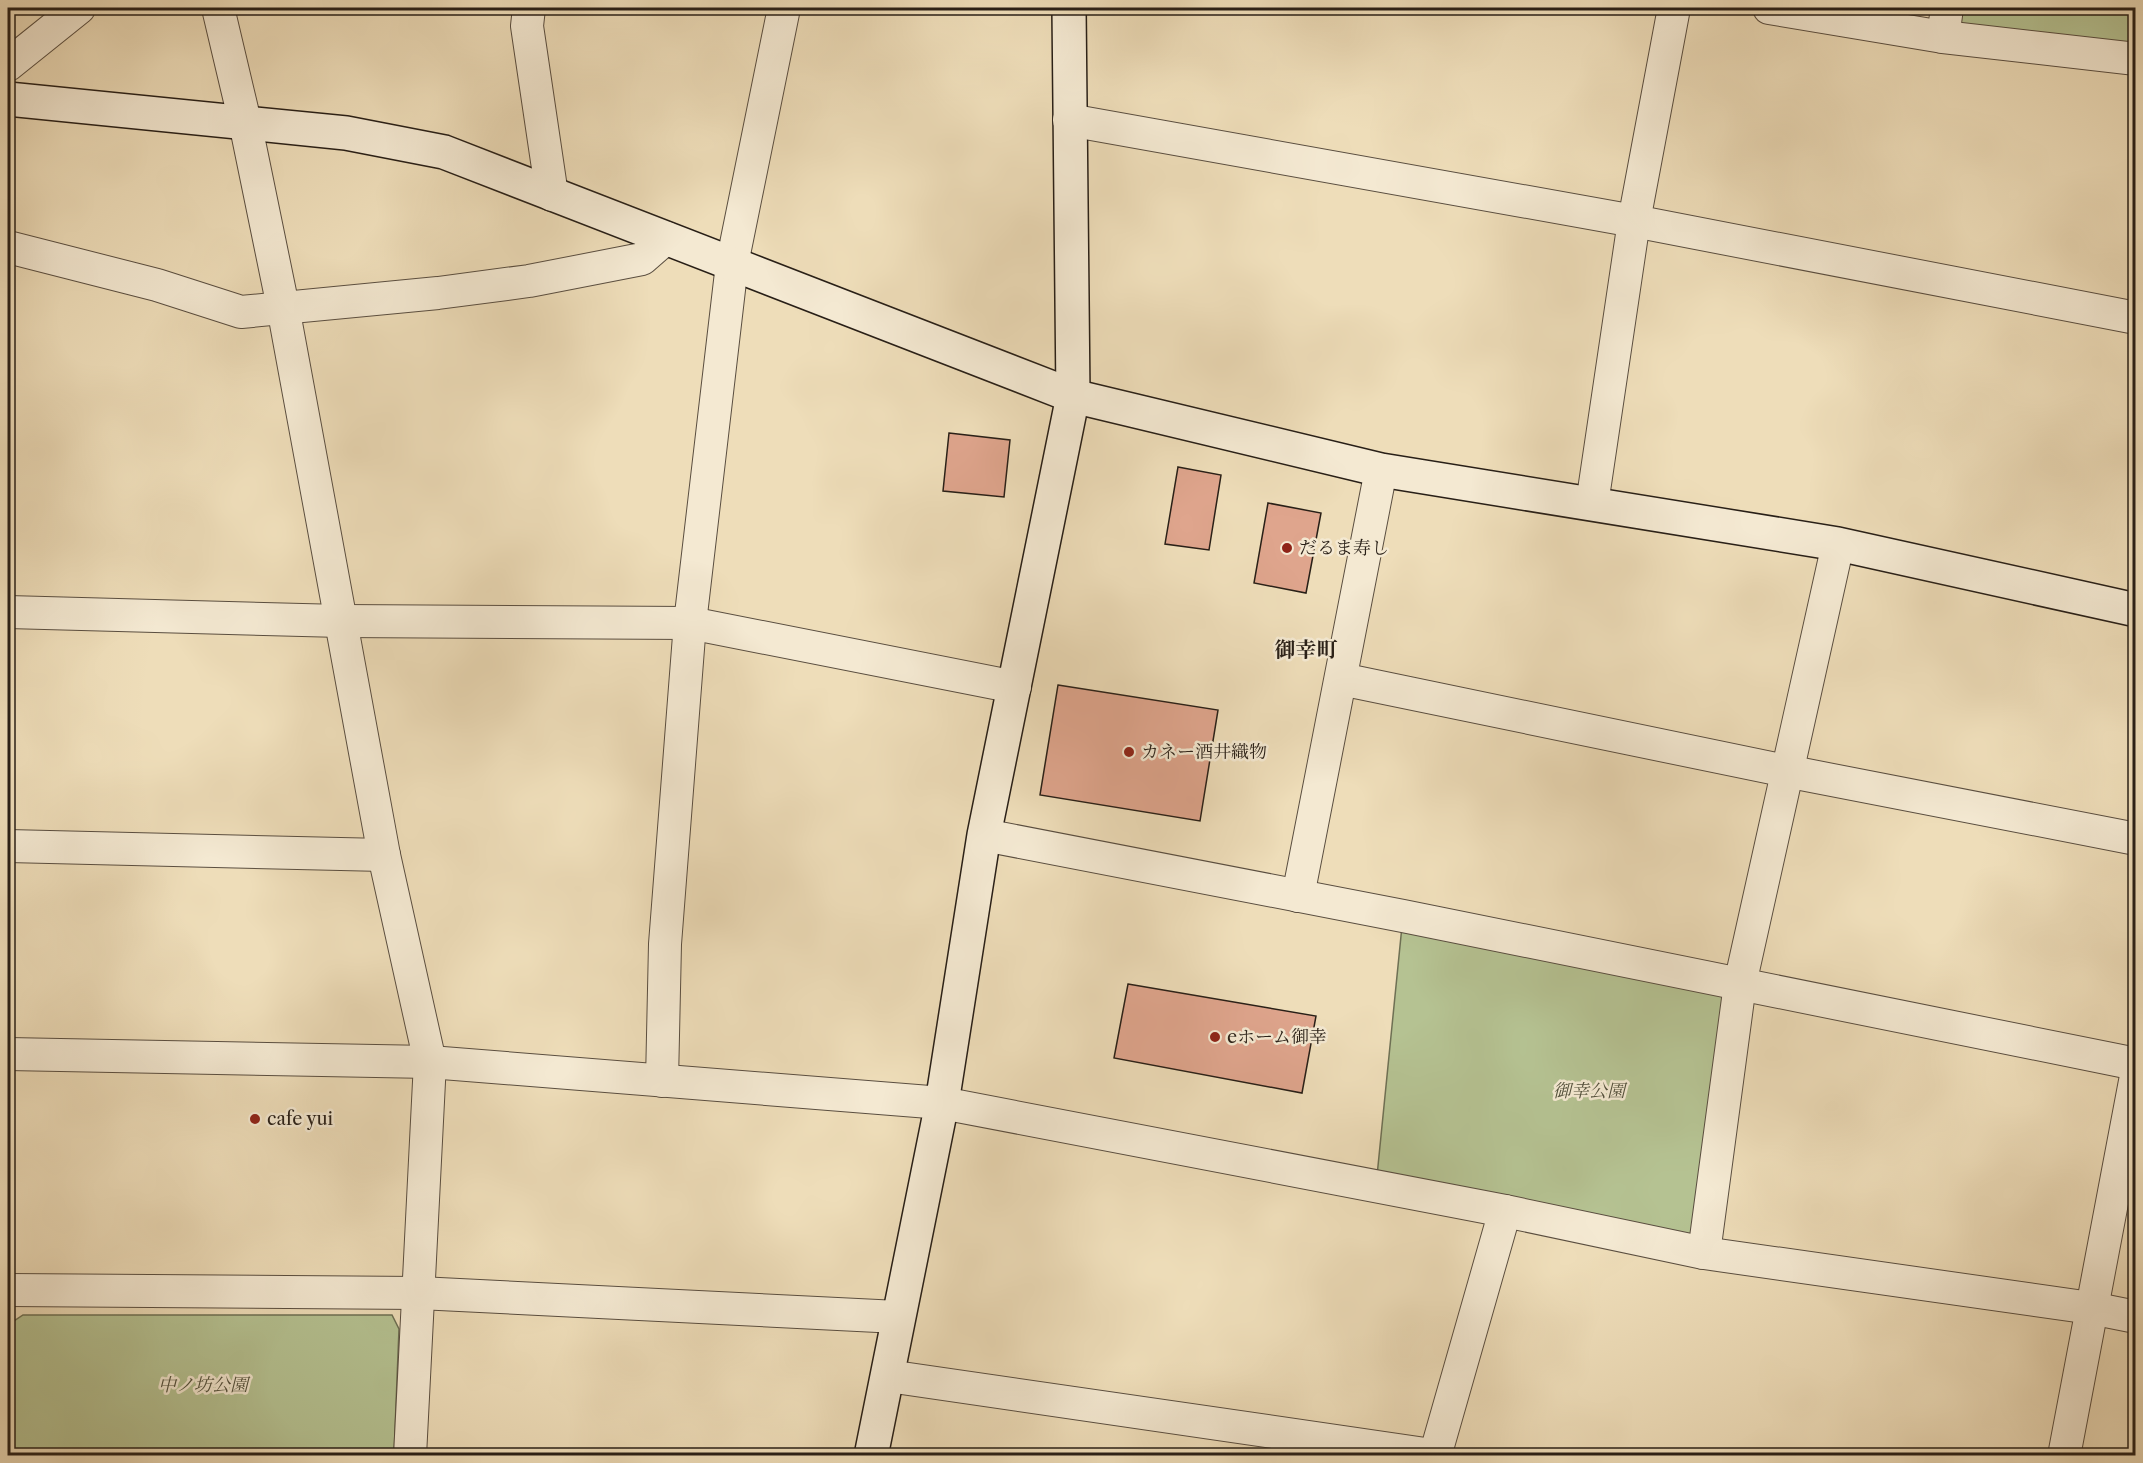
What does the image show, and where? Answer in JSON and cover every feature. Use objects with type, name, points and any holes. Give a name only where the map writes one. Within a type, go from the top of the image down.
[{"type":"street","points":[[8,65],[79,8]]},
{"type":"street","points":[[218,8],[245,122],[283,307],[384,855],[430,1062],[410,1455]]},
{"type":"street","points":[[529,8],[527,26],[552,195]]},
{"type":"street","points":[[662,1081],[665,944],[690,623],[732,264],[784,8]]},
{"type":"street","points":[[870,1455],[888,1376],[942,1103],[984,835],[1016,687],[1073,396],[1069,8]]},
{"type":"street","points":[[1592,504],[1634,221],[1674,8]]},
{"type":"street","points":[[1769,8],[1945,22],[2136,58]]},
{"type":"street","points":[[8,99],[346,133],[444,152],[1073,396],[1381,470],[1838,544],[2136,610]]},
{"type":"street","points":[[1069,120],[1634,221],[2136,318]]},
{"type":"street","points":[[8,247],[157,285],[241,312],[438,293],[529,281],[642,259],[666,238]]},
{"type":"street","points":[[1298,896],[1381,470]]},
{"type":"street","points":[[1704,1253],[1740,984],[1838,544]]},
{"type":"street","points":[[8,612],[341,621],[690,623],[1016,687]]},
{"type":"street","points":[[1341,679],[1786,771],[2136,839]]},
{"type":"street","points":[[984,835],[2136,1064]]},
{"type":"street","points":[[8,846],[384,855]]},
{"type":"street","points":[[8,1061],[430,1062],[942,1103],[1505,1211],[1704,1253],[2091,1308],[2136,1317]]},
{"type":"street","points":[[2064,1455],[2136,1076]]},
{"type":"street","points":[[888,1376],[1437,1455],[1505,1211]]},
{"type":"street","points":[[8,1290],[419,1293],[898,1317]]},
{"type":"green space","points":[[1947,8],[2135,8],[2135,59],[1943,37]]},
{"type":"green space","name":"御幸公園","points":[[1403,916],[1740,984],[1704,1253],[1376,1186]]},
{"type":"green space","name":"中ノ坊公園","points":[[23,1315],[392,1315],[399,1329],[394,1455],[8,1455],[11,1323]]},
{"type":"building","points":[[949,433],[1010,440],[1004,497],[943,491]]},
{"type":"building","points":[[1178,467],[1221,475],[1209,550],[1165,544]]},
{"type":"building","name":"だるま寿し","points":[[1268,503],[1321,513],[1306,593],[1254,583]]},
{"type":"building","name":"カネー酒井織物","points":[[1058,685],[1218,710],[1200,821],[1040,795]]},
{"type":"building","name":"eホーム御幸","points":[[1128,984],[1316,1016],[1302,1093],[1114,1058]]},
{"type":"place","name":"だるま寿し","points":[[1287,548]]},
{"type":"place","name":"カネー酒井織物","points":[[1129,752]]},
{"type":"place","name":"eホーム御幸","points":[[1215,1037]]},
{"type":"place","name":"cafe yui","points":[[255,1119]]},
{"type":"district","name":"御幸町","points":[[1306,650]]}]
